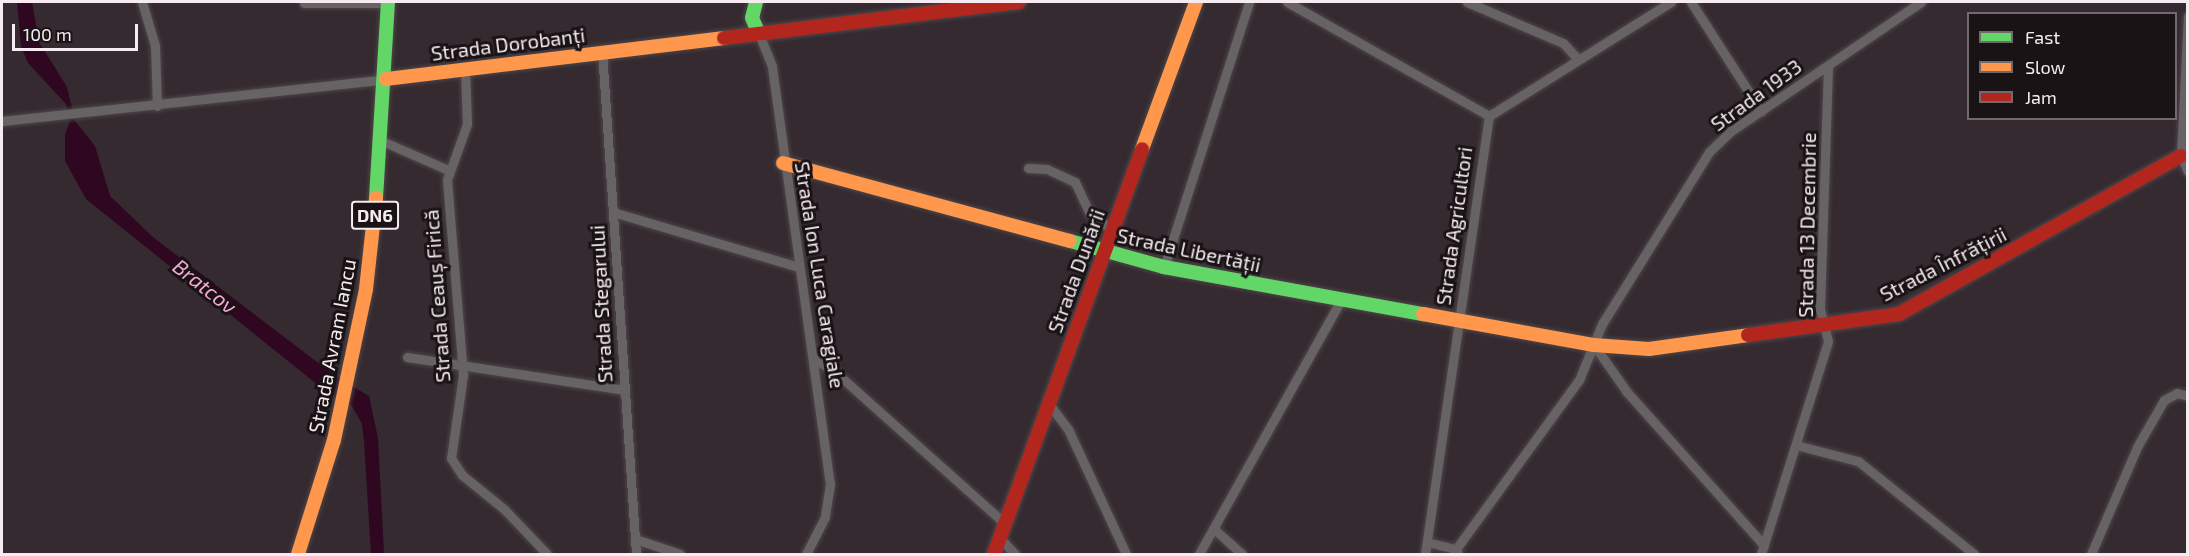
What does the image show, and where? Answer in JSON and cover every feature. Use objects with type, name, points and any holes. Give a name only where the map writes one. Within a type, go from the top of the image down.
[{"type":"main road","name":"DN6","points":[[386,79],[388,2]]},
{"type":"main road","name":"Strada Ion Luca Caragiale","points":[[756,2],[752,18],[759,34]]},
{"type":"main road","name":"Strada Dorobanți","points":[[386,79],[1019,2]]},
{"type":"main road","name":"Strada Dunării","points":[[994,555],[1196,2]]},
{"type":"main road","name":"Strada Avram Iancu","points":[[298,555],[350,375],[372,241],[386,79]]},
{"type":"main road","name":"Strada Înfrățirii","points":[[1594,345],[1649,349],[1899,314],[2181,156]]},
{"type":"main road","name":"Strada Libertății","points":[[783,163],[1164,267],[1594,345]]},
{"type":"street","points":[[142,2],[155,46],[157,106]]},
{"type":"street","points":[[304,3],[388,2]]},
{"type":"street","points":[[1164,267],[1249,2]]},
{"type":"street","points":[[1287,2],[1489,116],[1671,2]]},
{"type":"street","points":[[1467,2],[1563,43],[1578,59]]},
{"type":"street","points":[[1691,2],[1761,111]]},
{"type":"street","name":"Strada 1933","points":[[1457,552],[1579,380],[1602,324],[1709,152],[1761,111],[1921,2]]},
{"type":"street","points":[[2187,16],[2181,156],[2187,172]]},
{"type":"street","name":"Strada Ion Luca Caragiale","points":[[759,34],[772,67],[783,163],[814,359],[830,484],[825,518],[806,555]]},
{"type":"street","name":"Strada Stegarului","points":[[602,51],[636,555]]},
{"type":"street","name":"Strada 13 Decembrie","points":[[1762,550],[1828,341],[1822,325],[1828,66]]},
{"type":"street","name":"Strada Ceauș Firică","points":[[465,69],[467,124],[448,170],[463,366],[450,450],[455,467],[504,509],[548,555]]},
{"type":"street","name":"Strada Dorobanți","points":[[2,121],[157,106],[386,79]]},
{"type":"street","name":"Strada Agricultori","points":[[1425,555],[1489,116]]},
{"type":"street","points":[[382,141],[448,170]]},
{"type":"street","points":[[1028,168],[1047,169],[1075,182],[1089,212],[1112,230]]},
{"type":"street","points":[[614,212],[799,267]]},
{"type":"street","points":[[1199,555],[1341,300]]},
{"type":"street","points":[[1594,345],[1611,372],[1762,550]]},
{"type":"street","points":[[407,357],[624,390]]},
{"type":"street","points":[[814,359],[833,370],[1005,524]]},
{"type":"street","points":[[2091,555],[2137,447],[2164,400],[2176,393],[2187,396]]},
{"type":"street","points":[[1049,404],[1068,429],[1126,555]]},
{"type":"street","points":[[1796,445],[1858,461],[1970,553]]},
{"type":"street","points":[[1214,529],[1242,555]]},
{"type":"street","points":[[1000,538],[1015,555]]},
{"type":"street","points":[[635,539],[680,555]]},
{"type":"street","points":[[1427,542],[1457,552]]},
{"type":"water","name":"Bratcov","points":[[17,2],[32,2],[39,42],[67,87],[75,121],[95,146],[110,196],[154,238],[338,378],[369,396],[378,438],[384,554],[371,554],[362,424],[352,406],[323,389],[86,199],[65,161],[65,135],[70,121],[66,104],[28,63],[21,46]]},
{"type":"traffic: fast","points":[[376,198],[388,2]]},
{"type":"traffic: fast","points":[[756,2],[752,18],[759,34]]},
{"type":"traffic: fast","points":[[1070,241],[1164,267],[1423,314]]},
{"type":"traffic: slow","points":[[1142,149],[1196,2]]},
{"type":"traffic: slow","points":[[386,79],[724,38]]},
{"type":"traffic: slow","points":[[783,163],[1070,241]]},
{"type":"traffic: slow","points":[[298,554],[334,440],[366,289],[376,198]]},
{"type":"traffic: slow","points":[[1423,314],[1594,345],[1649,349],[1748,335]]},
{"type":"traffic: jam","points":[[724,38],[1019,2]]},
{"type":"traffic: jam","points":[[994,554],[1142,149]]},
{"type":"traffic: jam","points":[[1748,335],[1899,314],[2181,156]]}]
